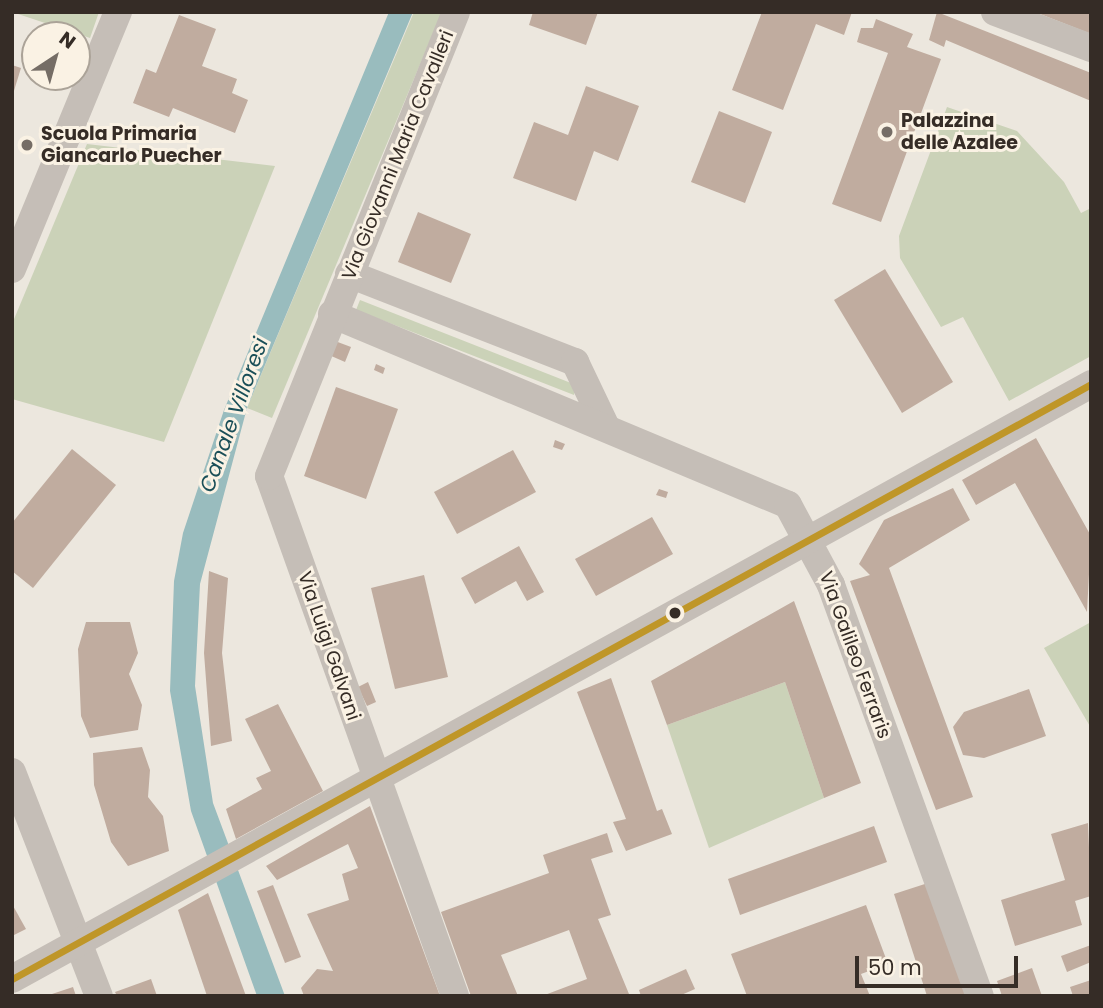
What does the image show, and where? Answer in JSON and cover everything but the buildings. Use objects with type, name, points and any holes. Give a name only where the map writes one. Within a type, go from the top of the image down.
[{"type":"street","points":[[12,269],[118,12]]},
{"type":"street","name":"Via Giovanni Maria Cavalleri","points":[[340,295],[456,12]]},
{"type":"street","points":[[995,12],[1091,48]]},
{"type":"street","points":[[340,295],[575,362],[606,426]]},
{"type":"street","name":"Via Galileo Ferraris","points":[[340,295],[606,426],[788,505],[810,541],[980,996]]},
{"type":"street","name":"Via Luigi Galvani","points":[[340,295],[269,476],[455,996]]},
{"type":"street","points":[[12,979],[1091,384]]},
{"type":"street","points":[[12,772],[99,996]]},
{"type":"green space","points":[[12,12],[99,12],[91,35],[91,21],[39,21]]},
{"type":"green space","points":[[414,12],[442,12],[272,418],[247,408]]},
{"type":"green space","points":[[947,107],[1017,131],[1064,182],[1081,213],[1091,208],[1091,356],[1009,401],[963,317],[941,327],[900,258],[899,236]]},
{"type":"green space","points":[[87,144],[275,166],[164,442],[12,399],[12,324]]},
{"type":"green space","points":[[360,300],[576,385],[574,395],[356,310]]},
{"type":"green space","points":[[1091,622],[1091,728],[1044,648]]},
{"type":"green space","points":[[785,682],[824,798],[709,848],[667,725]]},
{"type":"water","name":"Canale Villoresi","points":[[389,12],[413,12],[247,408],[200,584],[195,686],[213,803],[285,996],[257,996],[191,811],[170,691],[174,581],[183,533],[224,410]]},
{"type":"transit line","points":[[12,979],[1091,384]]},
{"type":"place","name":"Palazzina delle Azalee","points":[[887,132]]},
{"type":"place","name":"Scuola Primaria Giancarlo Puecher","points":[[27,145]]}]
